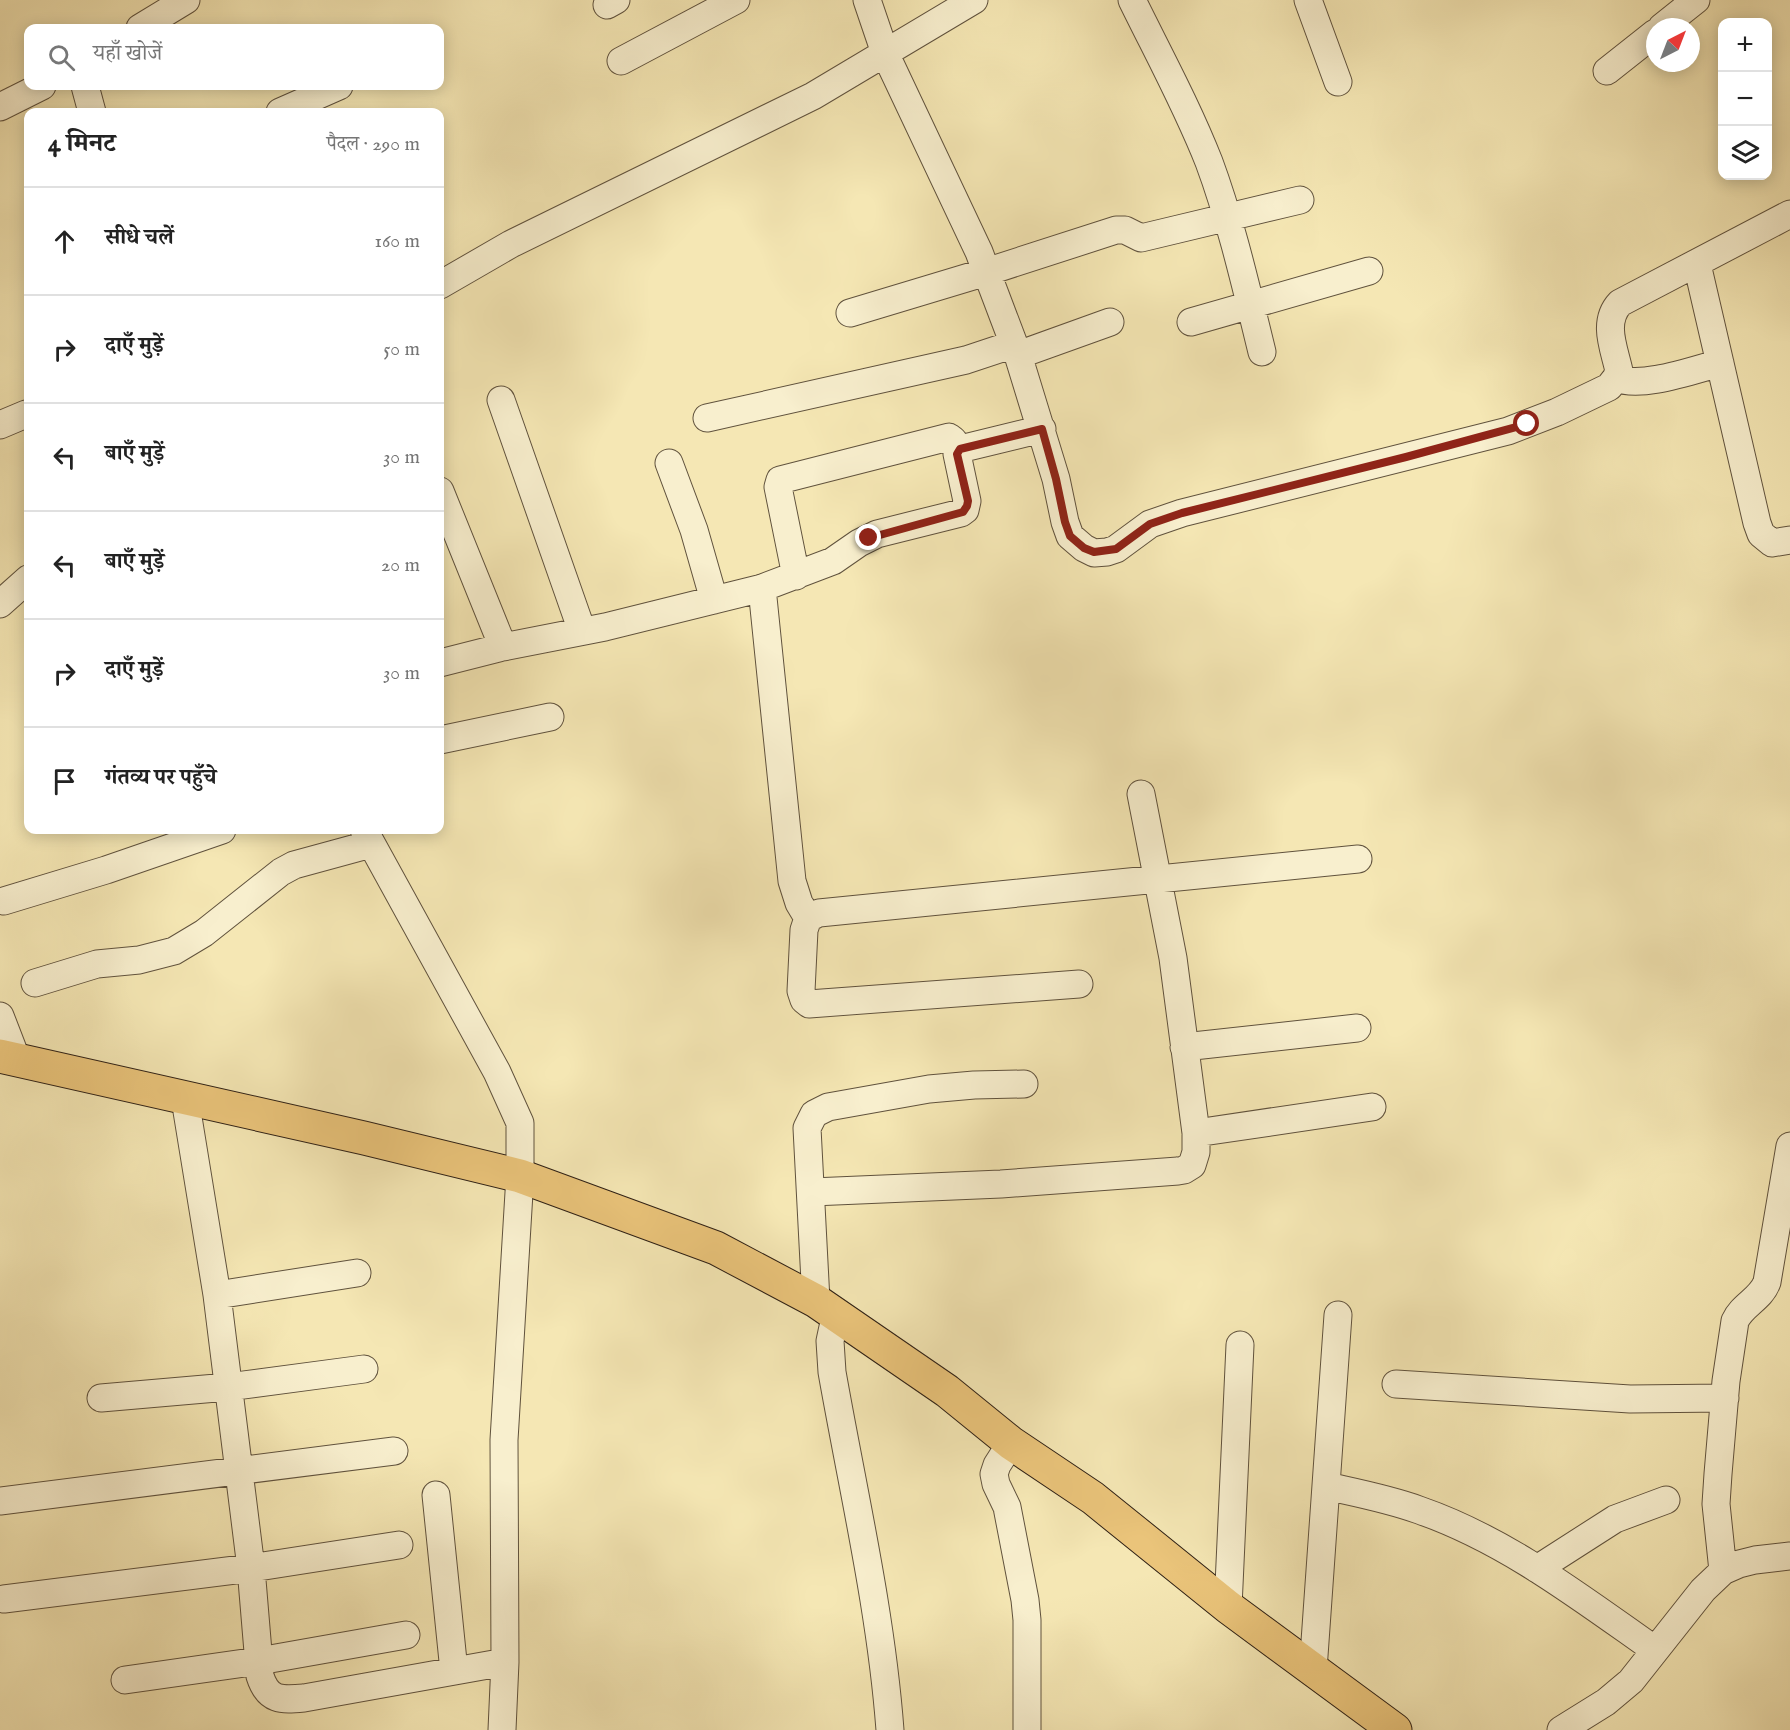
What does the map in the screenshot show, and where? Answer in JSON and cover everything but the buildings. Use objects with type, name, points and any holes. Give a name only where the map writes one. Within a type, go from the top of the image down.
[{"type":"main road","points":[[8,1058],[364,1138],[520,1176],[716,1248],[826,1307],[947,1391],[1011,1443],[1093,1498],[1228,1607],[1395,1730]]},
{"type":"street","points":[[147,24],[186,0]]},
{"type":"street","points":[[621,61],[736,0]]},
{"type":"street","points":[[867,0],[885,53],[979,252],[1016,349],[1042,429],[1070,536],[1084,548],[1094,552],[1116,549],[1150,524],[1182,513],[1527,424],[1609,387],[1619,371],[1609,325],[1614,309],[1629,297],[1697,264],[1790,214]]},
{"type":"street","points":[[444,283],[511,244],[813,96],[974,0]]},
{"type":"street","points":[[1132,0],[1196,132],[1209,164],[1226,217],[1262,352]]},
{"type":"street","points":[[1308,0],[1338,82]]},
{"type":"street","points":[[1673,18],[1696,0]]},
{"type":"street","points":[[1607,71],[1646,40]]},
{"type":"street","points":[[0,107],[34,90]]},
{"type":"street","points":[[86,90],[91,108]]},
{"type":"street","points":[[289,108],[330,90]]},
{"type":"street","points":[[850,313],[1116,230],[1125,230],[1141,238],[1300,200]]},
{"type":"street","points":[[1697,264],[1761,534],[1772,543],[1790,540]]},
{"type":"street","points":[[1191,322],[1369,271]]},
{"type":"street","points":[[707,418],[1016,349],[1110,322]]},
{"type":"street","points":[[1616,378],[1624,382],[1647,381],[1720,363]]},
{"type":"street","points":[[501,400],[582,631]]},
{"type":"street","points":[[0,424],[24,415]]},
{"type":"street","points":[[959,450],[1042,429]]},
{"type":"street","points":[[444,662],[762,588],[796,576],[833,561],[877,534],[963,512],[968,501],[957,454],[959,450],[953,440],[949,437],[780,480],[778,487],[796,576]]},
{"type":"street","points":[[669,464],[694,530],[714,600]]},
{"type":"street","points":[[444,501],[503,647]]},
{"type":"street","points":[[0,604],[24,583]]},
{"type":"street","points":[[762,588],[792,881],[799,903],[808,918]]},
{"type":"street","points":[[444,739],[550,717]]},
{"type":"street","points":[[812,1192],[1001,1184],[1184,1170],[1195,1161],[1196,1133],[1173,958],[1141,794]]},
{"type":"street","points":[[4,901],[106,870],[210,834]]},
{"type":"street","points":[[35,983],[90,966],[140,960],[174,951],[204,933],[287,868],[368,837],[497,1072],[516,1110],[521,1135],[504,1440],[505,1662],[502,1730]]},
{"type":"street","points":[[1079,984],[809,1004],[804,1000],[801,991],[804,930],[808,918],[819,913],[1358,860]]},
{"type":"street","points":[[0,1016],[8,1058]]},
{"type":"street","points":[[1184,1047],[1357,1028]]},
{"type":"street","points":[[890,1730],[887,1690],[871,1584],[832,1372],[807,1128],[810,1119],[820,1110],[929,1089],[1024,1084]]},
{"type":"street","points":[[185,1099],[217,1295],[251,1568],[260,1676],[265,1689],[275,1698],[284,1699],[331,1694],[505,1662]]},
{"type":"street","points":[[1196,1133],[1372,1107]]},
{"type":"street","points":[[1724,1571],[1716,1504],[1725,1398],[1735,1321],[1739,1313],[1762,1292],[1767,1282],[1790,1146]]},
{"type":"street","points":[[217,1295],[357,1273]]},
{"type":"street","points":[[1313,1670],[1338,1315]]},
{"type":"street","points":[[1228,1607],[1240,1345]]},
{"type":"street","points":[[101,1398],[228,1387],[364,1369]]},
{"type":"street","points":[[1396,1384],[1630,1400],[1725,1398]]},
{"type":"street","points":[[1011,1443],[994,1474],[1008,1511],[1027,1620],[1027,1730]]},
{"type":"street","points":[[0,1501],[394,1451]]},
{"type":"street","points":[[1326,1486],[1420,1510],[1470,1531],[1537,1569],[1655,1650]]},
{"type":"street","points":[[436,1495],[454,1671]]},
{"type":"street","points":[[1537,1569],[1616,1519],[1666,1500]]},
{"type":"street","points":[[4,1599],[251,1568],[399,1545]]},
{"type":"street","points":[[1560,1730],[1606,1702],[1625,1687],[1703,1590],[1724,1571],[1755,1560],[1790,1556]]},
{"type":"street","points":[[124,1680],[259,1661],[406,1635]]},
{"type":"route","points":[[869,538],[963,512],[968,501],[957,454],[960,449],[1042,429],[1070,536],[1084,548],[1094,552],[1107,552],[1116,549],[1150,524],[1182,513],[1508,431],[1527,424]]}]
